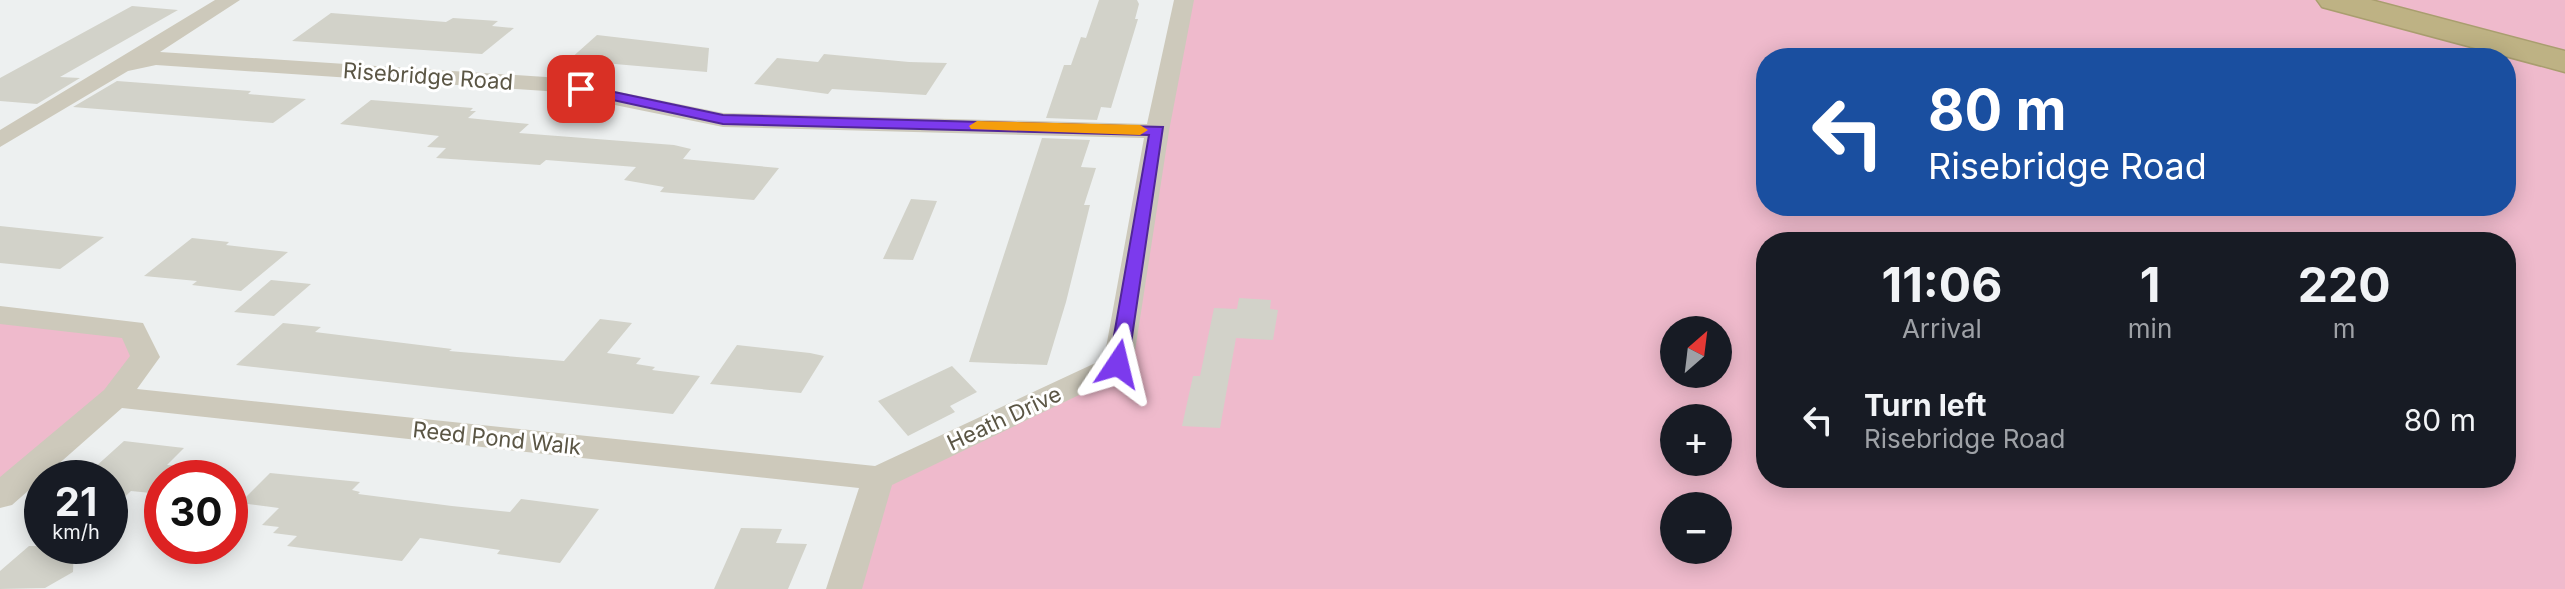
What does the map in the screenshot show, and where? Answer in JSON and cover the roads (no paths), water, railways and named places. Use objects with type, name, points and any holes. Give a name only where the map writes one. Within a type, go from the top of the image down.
[{"type":"highway","points":[[2333,0],[2513,48]]},
{"type":"highway","points":[[2424,0],[2565,38]]},
{"type":"highway","points":[[2516,49],[2565,62]]},
{"type":"street","points":[[0,140],[129,65],[230,0]]},
{"type":"street","name":"Heath Drive","points":[[878,478],[1118,364],[1157,131],[1184,0]]},
{"type":"street","name":"Risebridge Road","points":[[129,65],[156,58],[546,84],[723,120],[1157,131]]},
{"type":"street","points":[[0,315],[133,330],[145,357],[115,397],[0,496]]},
{"type":"street","name":"Reed Pond Walk","points":[[115,397],[878,478]]},
{"type":"street","points":[[844,589],[878,478]]}]
